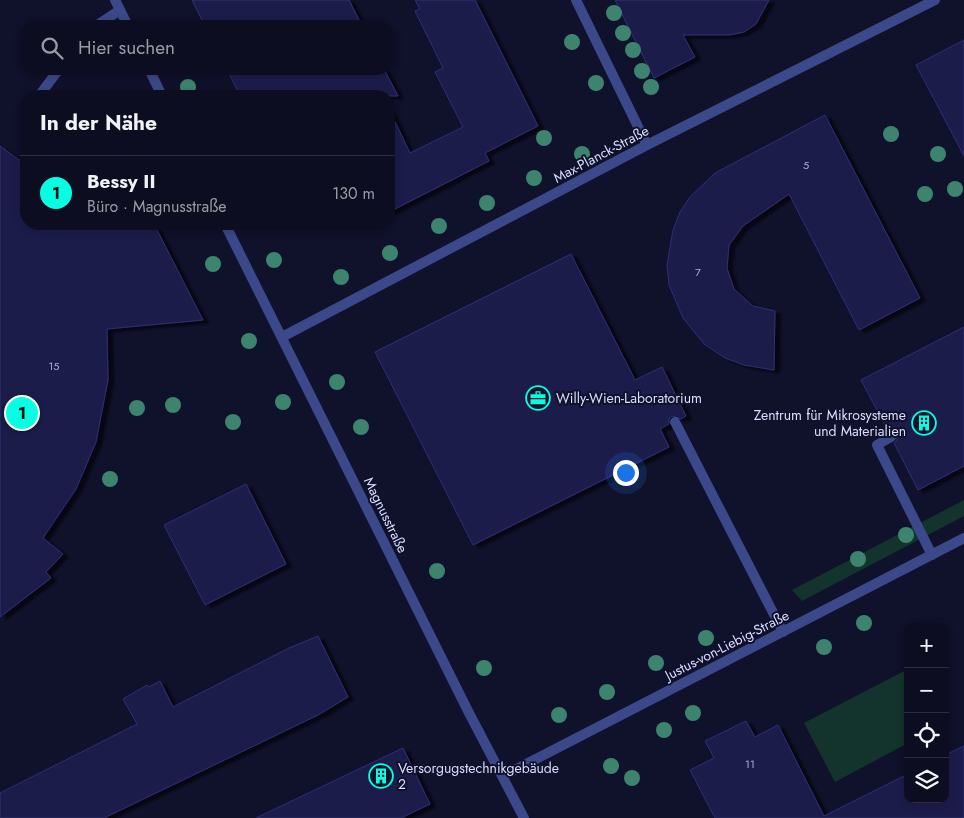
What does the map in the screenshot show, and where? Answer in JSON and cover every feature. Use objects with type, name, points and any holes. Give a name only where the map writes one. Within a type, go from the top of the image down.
[{"type":"street","points":[[115,0],[125,20]]},
{"type":"street","points":[[576,0],[647,146]]},
{"type":"street","name":"Max-Planck-Straße","points":[[282,337],[647,146],[935,0]]},
{"type":"street","points":[[105,20],[120,10]]},
{"type":"street","points":[[43,90],[55,75]]},
{"type":"street","points":[[152,75],[159,90]]},
{"type":"street","name":"Magnusstraße","points":[[228,230],[468,711],[524,818]]},
{"type":"street","points":[[675,422],[783,632]]},
{"type":"street","points":[[891,437],[877,445],[932,555]]},
{"type":"street","name":"Justus-von-Liebig-Straße","points":[[503,776],[964,538]]},
{"type":"green space","points":[[964,500],[964,516],[802,601],[792,590]]},
{"type":"green space","points":[[904,671],[904,745],[835,782],[804,723]]},
{"type":"building","points":[[192,0],[349,0],[359,20],[202,20]]},
{"type":"building","points":[[415,0],[475,0],[538,126],[485,153],[489,161],[395,209],[395,122],[410,153],[463,127],[435,72],[443,68],[415,11],[420,9]]},
{"type":"building","points":[[615,0],[769,0],[756,24],[744,32],[730,35],[683,35],[695,57],[654,78]]},
{"type":"building","points":[[964,40],[964,156],[916,65]]},
{"type":"building","points":[[230,75],[387,75],[395,90],[237,90]]},
{"type":"building","points":[[825,115],[920,298],[859,330],[789,194],[743,226],[729,245],[727,268],[734,289],[753,306],[775,311],[774,370],[744,365],[725,358],[704,344],[683,318],[669,285],[667,265],[673,230],[680,212],[690,197],[715,173]]},
{"type":"building","points":[[0,146],[20,161],[20,230],[157,230],[203,320],[107,329],[108,380],[96,442],[76,489],[43,538],[63,554],[46,572],[51,578],[0,617]]},
{"type":"building","name":"Willy-Wien-Laboratorium","points":[[571,254],[635,380],[662,367],[686,416],[681,419],[672,416],[669,419],[669,424],[660,429],[669,447],[473,545],[375,352]]},
{"type":"building","name":"Zentrum für Mikrosysteme und Materialien","points":[[964,327],[964,466],[918,490],[894,443],[897,440],[897,434],[894,431],[888,431],[861,380]]},
{"type":"building","points":[[246,484],[286,564],[205,605],[164,525]]},
{"type":"building","points":[[318,636],[348,697],[318,715],[104,818],[0,818],[0,793],[137,724],[123,699],[147,685],[149,687],[160,681],[173,707],[289,648]]},
{"type":"building","points":[[746,721],[755,737],[778,725],[824,816],[904,776],[904,803],[949,803],[949,753],[964,746],[964,818],[715,818],[690,770],[714,758],[705,741]]},
{"type":"building","name":"Versorgugstechnikgebäude 2","points":[[403,748],[430,804],[401,818],[256,818]]},
{"type":"place","name":"Willy-Wien-Laboratorium","points":[[538,398]]},
{"type":"place","name":"Bessy II","points":[[22,413]]},
{"type":"place","name":"Zentrum für Mikrosysteme und Materialien","points":[[924,423]]},
{"type":"place","name":"Versorgugstechnikgebäude 2","points":[[381,776]]}]
